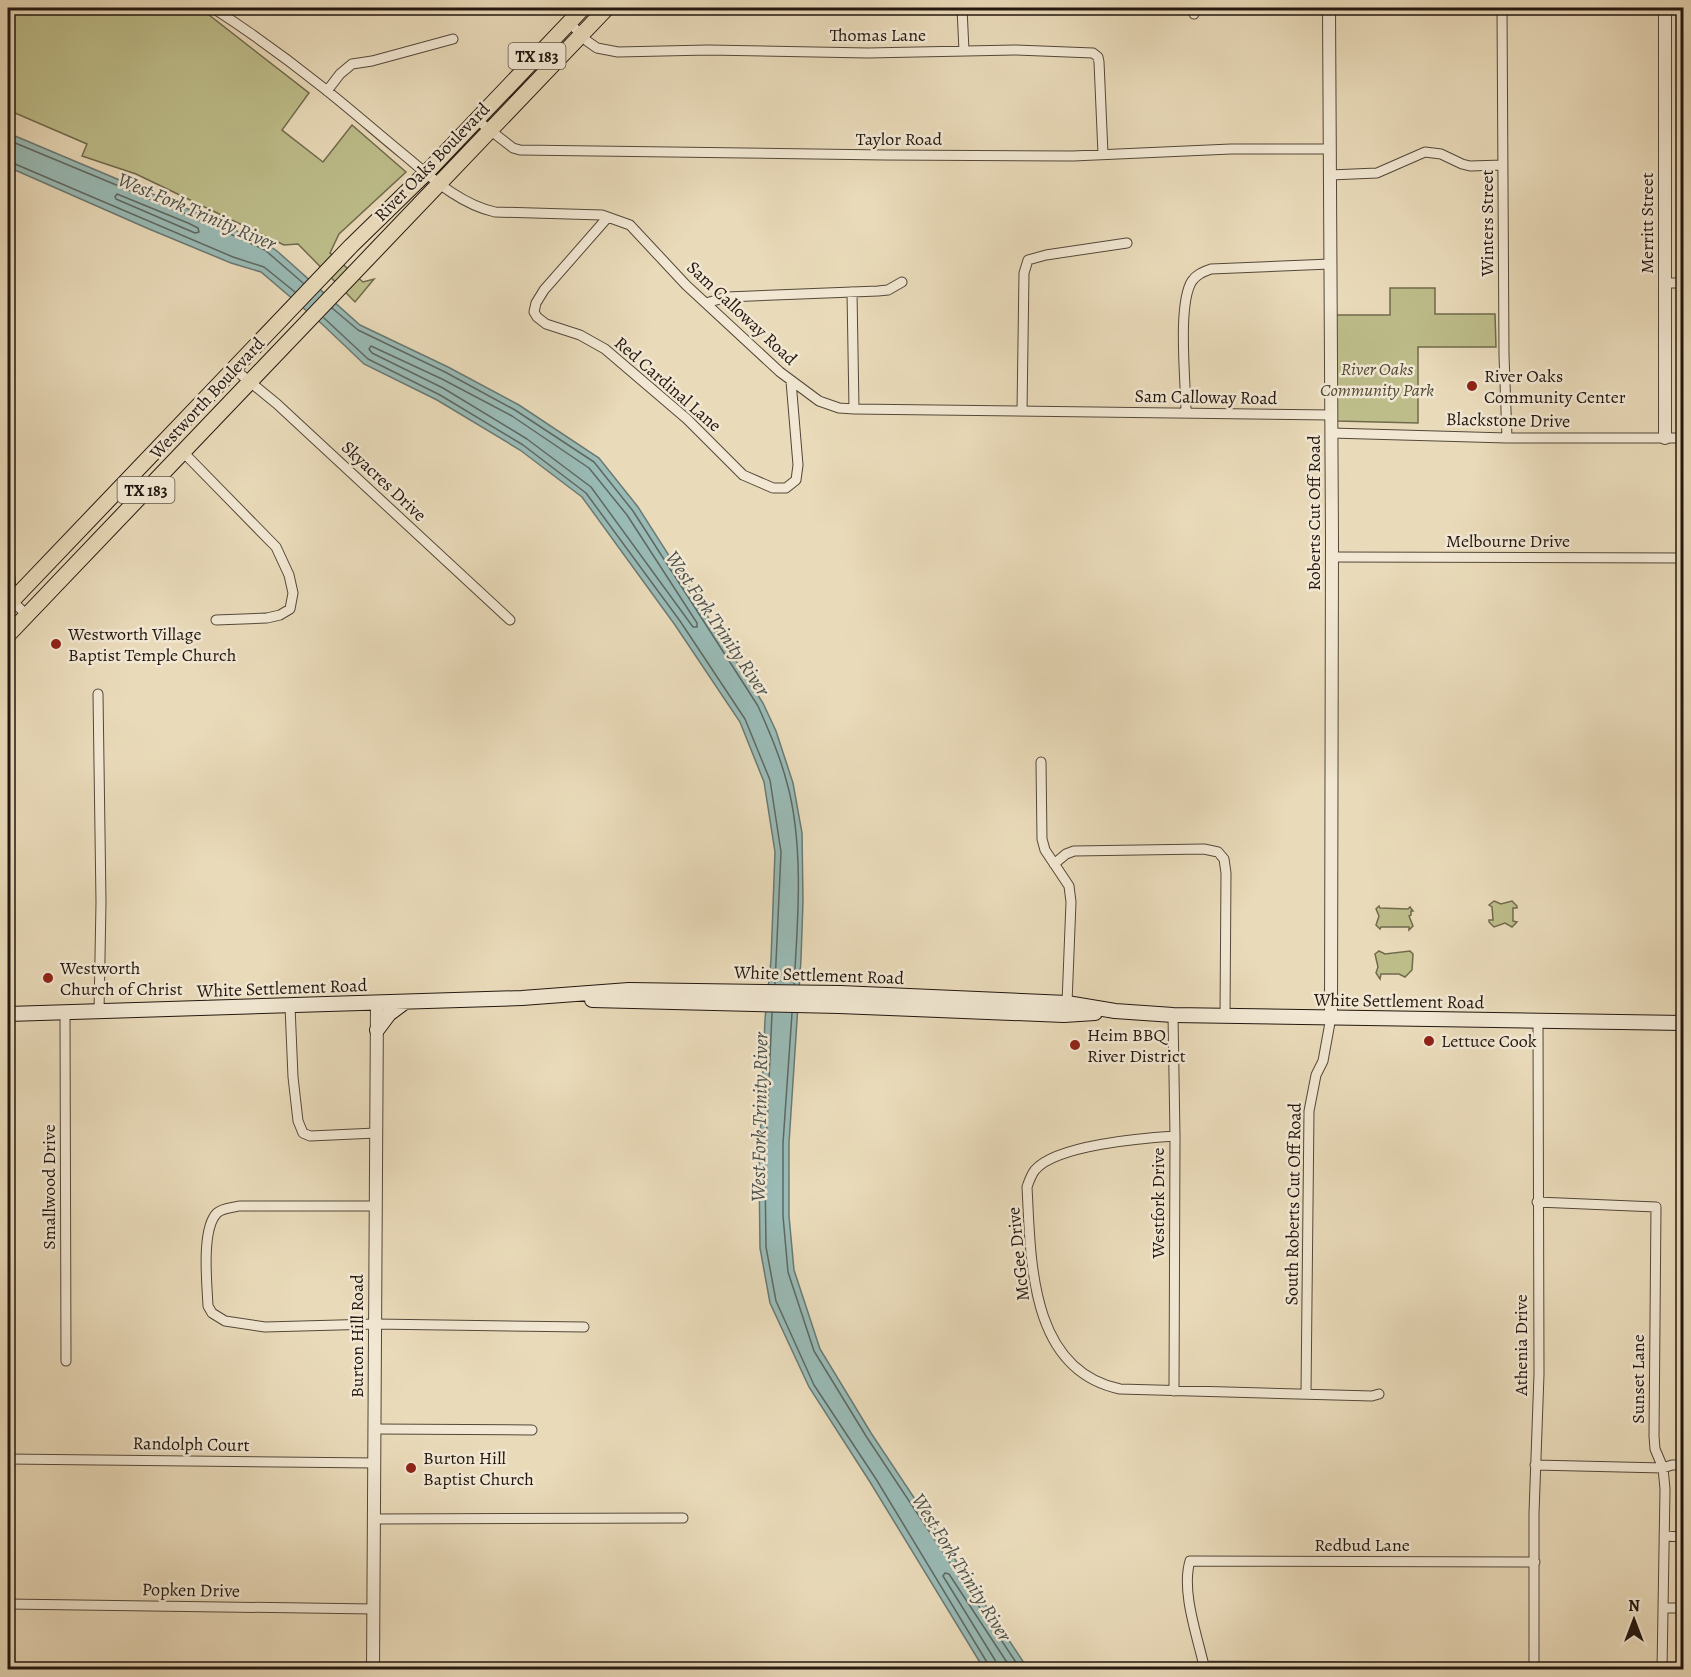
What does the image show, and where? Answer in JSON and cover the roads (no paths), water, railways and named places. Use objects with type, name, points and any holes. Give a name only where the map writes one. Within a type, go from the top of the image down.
[{"type":"main road","name":"River Oaks Boulevard","points":[[268,332],[426,173],[583,8]]},
{"type":"main road","name":"River Oaks Boulevard","points":[[285,344],[607,8]]},
{"type":"main road","name":"Westworth Boulevard","points":[[10,603],[268,332]]},
{"type":"main road","name":"Westworth Boulevard","points":[[8,635],[285,344]]},
{"type":"main road","name":"White Settlement Road","points":[[8,1014],[522,998],[733,997],[839,999],[1038,1008],[1067,1003],[1115,1011],[1173,1015],[1683,1023]]},
{"type":"main road","points":[[377,1030],[389,1014],[405,1002]]},
{"type":"main road","name":"White Settlement Road","points":[[1038,1008],[1064,1015],[1115,1011]]},
{"type":"street","name":"Sam Calloway Road","points":[[213,8],[252,34],[327,91],[439,184],[465,201],[495,212],[608,217],[630,225],[706,303],[791,381],[819,401],[839,408],[854,409],[1331,415]]},
{"type":"street","points":[[962,8],[964,51]]},
{"type":"street","name":"Roberts Cut Off Road","points":[[1329,8],[1332,557],[1331,1017]]},
{"type":"street","name":"Winters Street","points":[[1502,8],[1504,355],[1507,438]]},
{"type":"street","name":"Merritt Street","points":[[1665,8],[1665,438]]},
{"type":"street","name":"Thomas Lane","points":[[569,22],[597,48],[618,52],[708,50],[868,53],[1015,50],[1096,54],[1099,62],[1103,154]]},
{"type":"street","points":[[327,91],[340,74],[352,64],[372,61],[453,39]]},
{"type":"street","name":"Taylor Road","points":[[477,120],[513,148],[520,150],[885,155],[1103,154],[1230,149],[1330,149]]},
{"type":"street","points":[[1330,175],[1377,173],[1425,152],[1441,154],[1470,166],[1503,165]]},
{"type":"street","name":"Red Cardinal Lane","points":[[608,217],[544,290],[536,303],[534,312],[537,317],[546,324],[580,335],[605,349],[687,419],[743,475],[773,488],[786,488],[796,480],[798,465],[791,381]]},
{"type":"street","points":[[1022,411],[1023,273],[1028,260],[1046,255],[1127,243]]},
{"type":"street","points":[[1186,413],[1185,307],[1190,283],[1198,274],[1211,269],[1330,264]]},
{"type":"street","points":[[706,303],[727,297],[888,290],[902,282]]},
{"type":"street","points":[[1664,283],[1683,283]]},
{"type":"street","points":[[852,292],[854,409]]},
{"type":"street","name":"Skyacres Drive","points":[[233,368],[276,404],[510,620]]},
{"type":"street","name":"Blackstone Drive","points":[[1331,433],[1507,438],[1683,438]]},
{"type":"street","points":[[183,452],[276,547],[290,575],[293,593],[290,609],[280,615],[216,620]]},
{"type":"street","points":[[8,557],[10,603],[27,615]]},
{"type":"street","name":"Melbourne Drive","points":[[1332,557],[1683,558]]},
{"type":"street","points":[[98,694],[101,902],[99,1012]]},
{"type":"street","points":[[1041,762],[1042,838],[1045,850],[1069,886],[1071,902],[1067,1003]]},
{"type":"street","points":[[1054,864],[1066,854],[1074,851],[1204,849],[1218,852],[1224,859],[1226,873],[1225,1016]]},
{"type":"street","name":"Burton Hill Road","points":[[373,1670],[377,1003]]},
{"type":"street","points":[[290,1006],[293,1077],[298,1121],[303,1132],[310,1136],[376,1133]]},
{"type":"street","name":"Smallwood Drive","points":[[65,1014],[66,1361]]},
{"type":"street","name":"Westfork Drive","points":[[1173,1015],[1174,1391]]},
{"type":"street","name":"South Roberts Cut Off Road","points":[[1306,1393],[1309,1111],[1316,1075],[1323,1061],[1331,1017]]},
{"type":"street","name":"Athenia Drive","points":[[1534,1669],[1535,1465],[1539,1374],[1538,1021]]},
{"type":"street","name":"McGee Drive","points":[[1175,1136],[1103,1144],[1052,1158],[1035,1169],[1028,1187],[1035,1290],[1044,1320],[1076,1369],[1084,1376],[1106,1386],[1120,1389],[1372,1396],[1379,1394]]},
{"type":"street","name":"Sunset Lane","points":[[1537,1202],[1656,1207],[1654,1436],[1663,1468],[1662,1670]]},
{"type":"street","points":[[376,1206],[239,1206],[219,1211],[210,1223],[208,1234],[208,1306],[212,1313],[225,1321],[265,1327],[375,1324],[584,1327]]},
{"type":"street","points":[[375,1429],[532,1430]]},
{"type":"street","name":"Randolph Court","points":[[8,1459],[375,1463]]},
{"type":"street","points":[[1535,1465],[1663,1468],[1683,1465]]},
{"type":"street","points":[[374,1519],[683,1518]]},
{"type":"street","points":[[1664,1536],[1683,1537]]},
{"type":"street","name":"Redbud Lane","points":[[1202,1668],[1187,1588],[1186,1572],[1190,1561],[1534,1562]]},
{"type":"street","name":"Popken Drive","points":[[8,1604],[374,1609]]},
{"type":"street","points":[[1663,1608],[1683,1608]]},
{"type":"street","points":[[1202,1668],[1534,1669]]},
{"type":"water","points":[[8,133],[268,245],[360,325],[448,367],[519,405],[599,458],[638,507],[763,703],[776,731],[793,783],[802,833],[803,901],[789,1143],[789,1216],[794,1270],[820,1349],[871,1433],[1028,1669],[984,1669],[809,1387],[770,1303],[760,1248],[759,1169],[775,852],[764,782],[740,722],[675,625],[582,497],[520,450],[437,400],[364,364],[322,324],[261,272],[231,263],[149,229],[8,167]]},
{"type":"place","name":"River Oaks Community Center","points":[[1472,386]]},
{"type":"place","name":"Westworth Village Baptist Temple Church","points":[[56,644]]},
{"type":"place","name":"Westworth Church of Christ","points":[[48,978]]},
{"type":"place","name":"Lettuce Cook","points":[[1429,1041]]},
{"type":"place","name":"Heim BBQ River District","points":[[1075,1045]]},
{"type":"place","name":"Burton Hill Baptist Church","points":[[411,1468]]},
{"type":"water label","name":"West Fork Trinity River","points":[[197,211]]},
{"type":"water label","name":"West Fork Trinity River","points":[[718,623]]},
{"type":"water label","name":"West Fork Trinity River","points":[[759,1117]]},
{"type":"water label","name":"West Fork Trinity River","points":[[962,1567]]},
{"type":"park label","name":"River Oaks Community Park","points":[[1377,379]]}]
